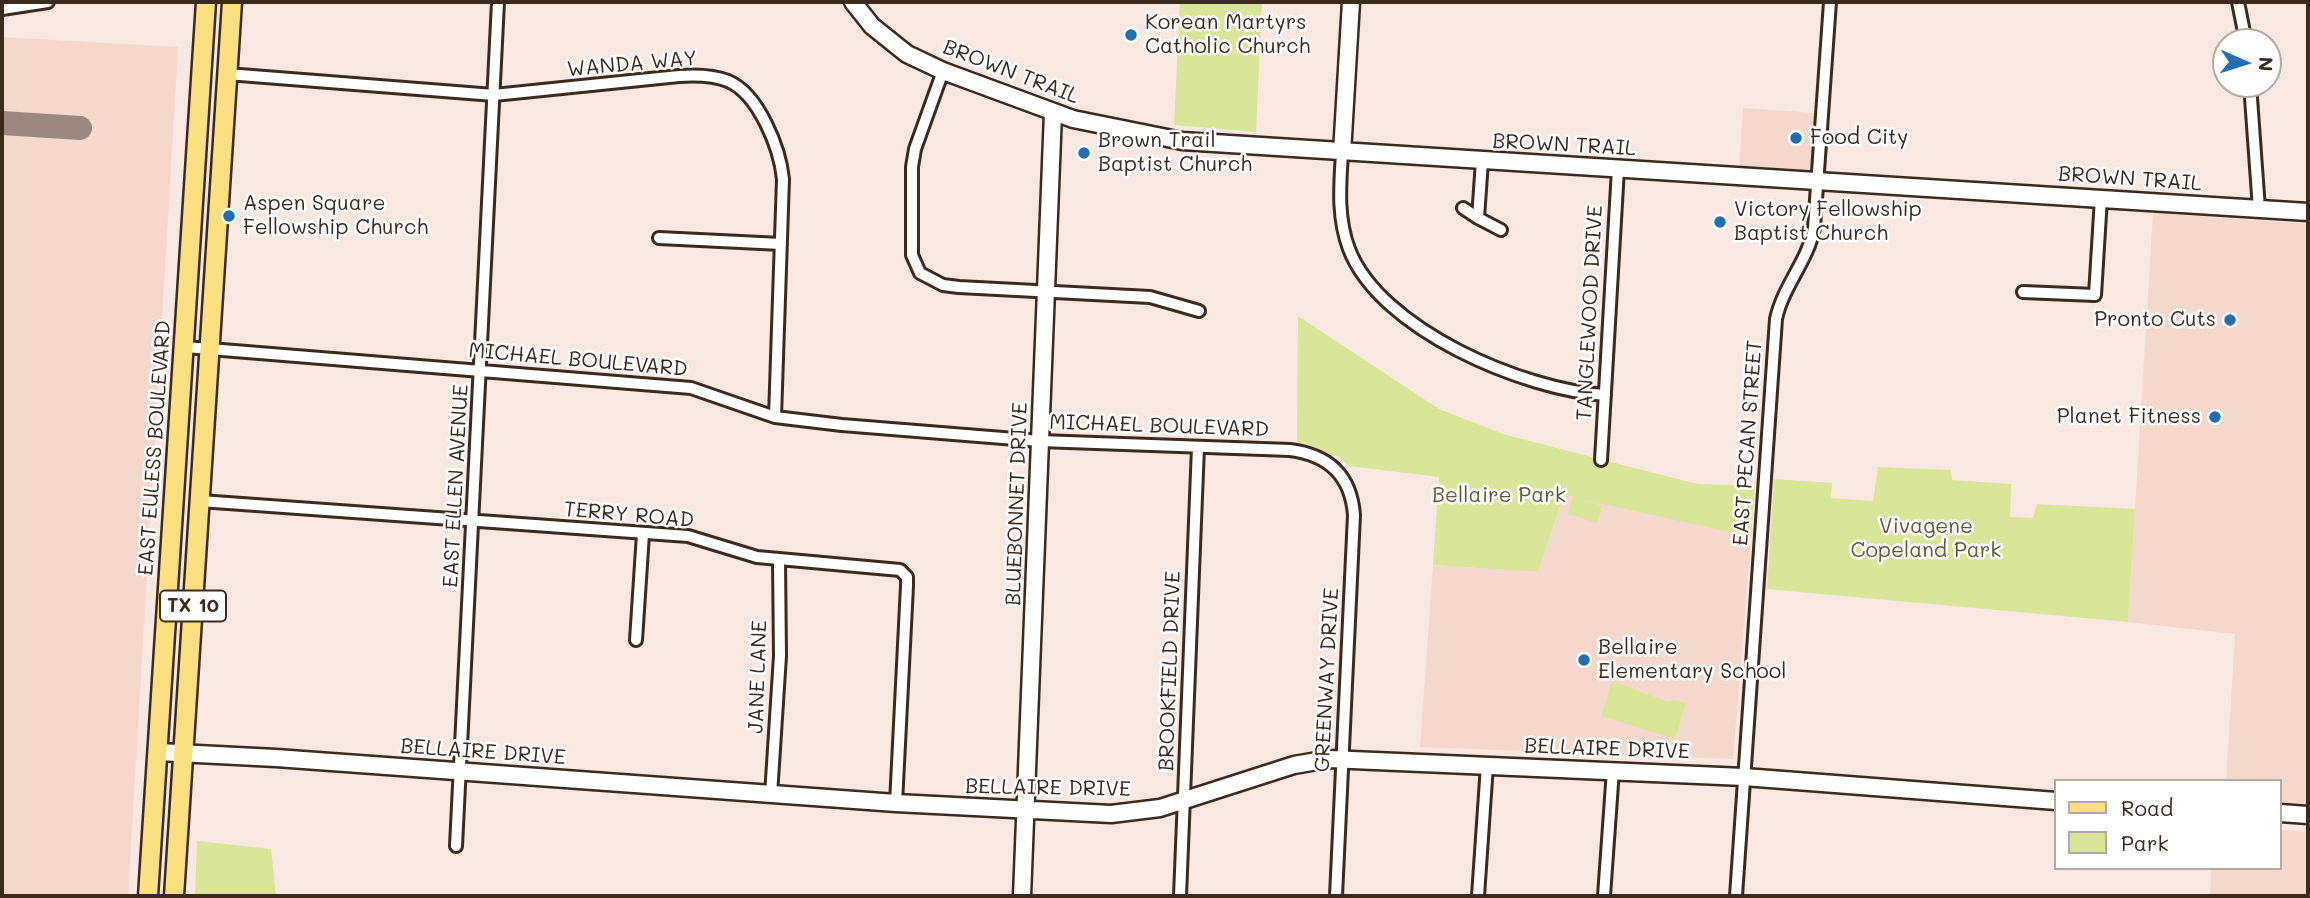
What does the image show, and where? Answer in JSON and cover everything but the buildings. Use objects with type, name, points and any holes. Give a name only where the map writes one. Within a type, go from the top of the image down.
[{"type":"main road","name":"EAST EULESS BOULEVARD","points":[[148,896],[206,2]]},
{"type":"main road","name":"TX 10","points":[[174,896],[232,2]]},
{"type":"street","points":[[2,9],[48,2]]},
{"type":"street","name":"EAST ELLEN AVENUE","points":[[456,846],[498,2]]},
{"type":"street","name":"BROWN TRAIL","points":[[853,2],[872,26],[907,54],[943,71],[1053,113],[1140,135],[1182,141],[1342,153],[2308,212]]},
{"type":"street","points":[[1351,2],[1340,214],[1347,241],[1364,277],[1388,304],[1443,342],[1484,363],[1586,394],[1605,395]]},
{"type":"street","name":"EAST PECAN STREET","points":[[1736,896],[1776,319],[1785,289],[1812,239],[1830,2]]},
{"type":"street","points":[[2238,2],[2243,28]]},
{"type":"street","points":[[943,71],[915,149],[912,167],[911,238],[917,269],[926,279],[943,285],[1150,297],[1199,311]]},
{"type":"street","name":"WANDA WAY","points":[[227,74],[494,95],[679,76],[727,80],[747,95],[768,128],[781,159],[775,417]]},
{"type":"street","points":[[2251,98],[2259,209]]},
{"type":"street","name":"BLUEBONNET DRIVE","points":[[1022,896],[1053,113]]},
{"type":"street","points":[[1478,218],[1482,162]]},
{"type":"street","name":"TANGLEWOOD DRIVE","points":[[1601,460],[1618,169]]},
{"type":"street","points":[[2023,292],[2095,295],[2101,198]]},
{"type":"street","points":[[1463,208],[1501,230]]},
{"type":"street","points":[[659,238],[781,244]]},
{"type":"street","name":"MICHAEL BOULEVARD","points":[[184,347],[691,388],[775,417],[1040,441],[1304,452],[1326,460],[1336,470]]},
{"type":"street","name":"BROOKFIELD DRIVE","points":[[1180,896],[1198,447]]},
{"type":"street","name":"GREENWAY DRIVE","points":[[1336,470],[1350,488],[1354,514],[1336,896]]},
{"type":"street","name":"TERRY ROAD","points":[[200,501],[688,536],[735,553],[779,560],[900,570],[907,577],[896,803]]},
{"type":"street","points":[[636,640],[643,534]]},
{"type":"street","name":"JANE LANE","points":[[771,794],[780,656],[779,560]]},
{"type":"street","name":"BELLAIRE DRIVE","points":[[158,752],[896,803],[1129,813],[1184,800],[1294,765],[1343,760],[1744,777],[2054,801]]},
{"type":"street","points":[[1478,896],[1487,765]]},
{"type":"street","points":[[1604,896],[1613,770]]},
{"type":"street","points":[[2282,813],[2308,815]]},
{"type":"shaded area","points":[[2,37],[178,47],[128,896],[2,896]]},
{"type":"shaded area","points":[[1743,108],[1816,113],[1813,163],[1807,170],[1739,167]]},
{"type":"shaded area","points":[[2153,213],[2308,224],[2308,804],[2282,802],[2282,779],[2226,779],[2235,634],[2128,622]]},
{"type":"shaded area","name":"Bellaire Elementary School","points":[[1564,495],[1751,537],[1733,759],[1420,747],[1433,565],[1538,572]]},
{"type":"shaded area","points":[[2282,830],[2308,832],[2308,896],[2210,896],[2211,870],[2282,870]]},
{"type":"green space","points":[[1180,2],[1262,2],[1256,132],[1174,125]]},
{"type":"green space","name":"Bellaire Park","points":[[1298,316],[1439,409],[1506,435],[1697,484],[1755,486],[1751,537],[1580,499],[1602,506],[1597,523],[1568,514],[1573,497],[1564,495],[1538,572],[1433,565],[1439,477],[1349,466],[1338,457],[1297,442]]},
{"type":"green space","name":"Vivagene Copeland Park","points":[[1878,467],[1951,470],[1952,480],[2011,484],[2010,517],[2033,518],[2037,504],[2135,509],[2128,622],[1767,589],[1774,479],[1832,483],[1831,498],[1873,501]]},
{"type":"green space","points":[[1612,681],[1668,702],[1673,700],[1686,703],[1675,739],[1601,716]]},
{"type":"green space","points":[[197,841],[271,849],[276,896],[195,896]]},
{"type":"taxiway","points":[[2,123],[80,128]]},
{"type":"place","name":"Korean Martyrs Catholic Church","points":[[1131,35]]},
{"type":"place","name":"Food City","points":[[1796,138]]},
{"type":"place","name":"Brown Trail Baptist Church","points":[[1084,153]]},
{"type":"place","name":"Aspen Square Fellowship Church","points":[[229,216]]},
{"type":"place","name":"Victory Fellowship Baptist Church","points":[[1720,222]]},
{"type":"place","name":"Pronto Cuts","points":[[2230,320]]},
{"type":"place","name":"Planet Fitness","points":[[2215,417]]},
{"type":"place","name":"Bellaire Elementary School","points":[[1584,660]]}]
